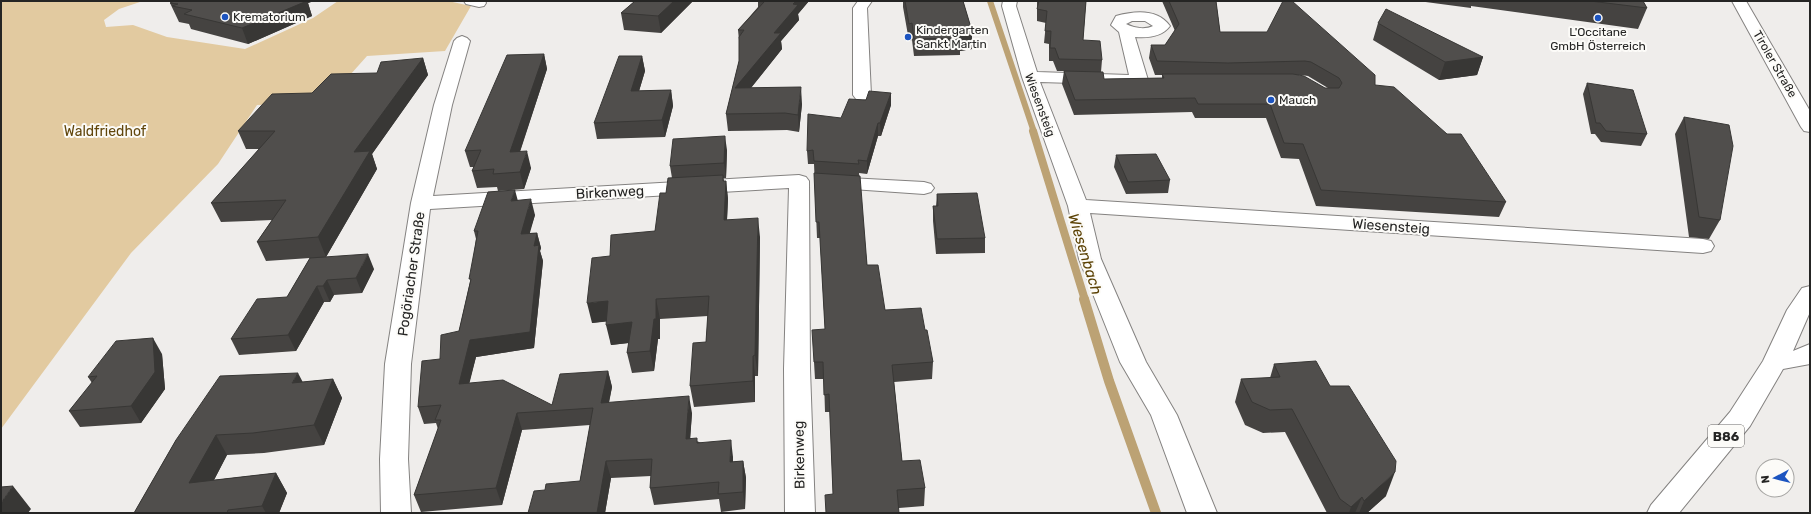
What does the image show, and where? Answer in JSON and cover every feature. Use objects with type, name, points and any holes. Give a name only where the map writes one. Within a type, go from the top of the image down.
[{"type":"street","points":[[862,95],[860,8],[864,1]]},
{"type":"street","name":"Wiesensteig","points":[[1010,1],[1009,6],[1030,77],[1078,206],[1090,259],[1133,362],[1164,415],[1202,513]]},
{"type":"street","name":"Tiroler Straße","points":[[1739,1],[1810,127]]},
{"type":"street","points":[[1030,77],[1147,80],[1126,30]]},
{"type":"street","name":"Pogöriacher Straße","points":[[396,513],[394,459],[398,364],[421,203],[442,105],[462,41]]},
{"type":"street","name":"Birkenweg","points":[[421,203],[799,181],[924,188]]},
{"type":"street","name":"Birkenweg","points":[[799,181],[797,369],[800,513]]},
{"type":"street","name":"Wiesensteig","points":[[1078,206],[1703,246]]},
{"type":"street","name":"B86","points":[[1662,513],[1740,419],[1775,362],[1799,310],[1810,293]]},
{"type":"street","points":[[1775,362],[1805,358],[1810,352]]},
{"type":"green space","name":"Waldfriedhof","points":[[1,1],[143,1],[119,9],[104,20],[106,27],[133,25],[167,37],[245,49],[313,18],[338,1],[448,1],[471,6],[445,51],[367,56],[325,103],[257,105],[218,164],[131,253],[1,429]]},
{"type":"building","name":"Krematorium","points":[[174,1],[307,1],[242,28],[184,14],[192,10],[172,6],[178,4],[170,3]]},
{"type":"building","points":[[635,1],[674,1],[658,16],[621,13]]},
{"type":"building","points":[[758,1],[796,1],[793,4],[798,5],[774,33],[781,33],[735,88],[801,87],[798,115],[785,113],[726,114],[739,61],[739,37],[744,30],[738,30],[764,2]]},
{"type":"building","points":[[905,1],[963,1],[972,31],[960,34],[961,38],[914,39],[912,23],[909,24]]},
{"type":"building","points":[[1039,1],[1086,1],[1083,40],[1100,41],[1102,60],[1059,59],[1055,48],[1050,48],[1051,31],[1045,31],[1047,11],[1037,9]]},
{"type":"building","points":[[1169,1],[1216,1],[1220,32],[1267,32],[1283,1],[1292,1],[1375,75],[1375,85],[1394,87],[1447,134],[1461,134],[1506,202],[1321,190],[1303,144],[1284,143],[1270,104],[1198,104],[1195,98],[1075,100],[1064,71],[1103,72],[1104,79],[1164,78],[1162,74],[1293,74],[1304,76],[1325,88],[1339,88],[1342,83],[1339,78],[1311,62],[1305,61],[1228,63],[1157,61],[1151,45],[1165,45],[1179,24]]},
{"type":"building","points":[[1590,1],[1643,1],[1647,8]]},
{"type":"building","points":[[1386,9],[1483,57],[1445,62],[1378,23]]},
{"type":"building","points":[[544,54],[510,152],[527,151],[520,172],[493,174],[494,169],[472,171],[481,150],[465,151],[507,55]]},
{"type":"building","points":[[619,56],[642,56],[631,91],[671,90],[662,120],[594,123]]},
{"type":"building","points":[[423,58],[354,152],[370,151],[318,237],[257,242],[286,200],[211,203],[275,131],[238,131],[272,94],[312,93],[331,74],[377,73],[381,62]]},
{"type":"building","points":[[1587,83],[1633,90],[1647,134],[1606,131],[1600,123],[1596,123]]},
{"type":"building","points":[[869,91],[891,93],[880,123],[878,123],[867,161],[858,160],[859,164],[814,161],[813,150],[807,151],[808,114],[841,118],[849,99],[866,100]]},
{"type":"building","points":[[1684,117],[1729,125],[1733,146],[1720,220],[1699,217]]},
{"type":"building","points":[[725,136],[724,163],[670,166],[673,139]]},
{"type":"building","points":[[1156,154],[1170,180],[1128,182],[1116,155]]},
{"type":"building","points":[[814,173],[860,176],[867,265],[878,265],[885,310],[921,308],[925,330],[927,330],[933,362],[892,365],[902,461],[920,460],[925,488],[897,490],[899,513],[826,513],[825,495],[833,494],[829,394],[824,395],[823,362],[814,362],[812,330],[825,329],[819,222],[816,222]]},
{"type":"building","points":[[723,175],[723,181],[726,181],[724,220],[758,218],[755,355],[753,356],[753,381],[690,386],[693,343],[706,342],[709,296],[656,299],[656,319],[654,319],[650,351],[627,353],[632,322],[606,325],[608,301],[587,303],[592,258],[610,256],[611,235],[655,231],[660,193],[666,193],[668,178]]},
{"type":"building","points":[[515,190],[511,201],[531,199],[521,234],[537,233],[534,246],[539,245],[530,332],[470,340],[459,384],[503,380],[552,405],[560,374],[608,371],[601,403],[689,396],[686,439],[697,438],[697,443],[731,440],[730,462],[743,461],[743,492],[718,494],[719,482],[650,488],[652,459],[606,461],[597,513],[528,513],[534,491],[545,490],[546,484],[580,481],[593,408],[517,413],[496,488],[414,495],[441,420],[435,420],[441,405],[418,407],[422,361],[440,359],[441,335],[459,331],[471,279],[469,279],[478,231],[474,231],[488,192]]},
{"type":"building","points":[[977,193],[985,238],[937,239],[933,206],[938,206],[937,194]]},
{"type":"building","points":[[368,254],[356,278],[327,280],[323,286],[317,286],[288,335],[231,339],[257,299],[287,297],[310,258]]},
{"type":"building","points":[[153,338],[155,372],[131,406],[69,411],[97,376],[88,377],[116,341]]},
{"type":"building","points":[[1316,361],[1330,386],[1349,386],[1396,461],[1395,472],[1364,501],[1362,497],[1351,507],[1340,499],[1292,409],[1270,410],[1252,402],[1241,379],[1280,377],[1274,364]]},
{"type":"building","points":[[298,373],[292,383],[333,379],[314,425],[253,433],[216,435],[189,483],[276,473],[262,506],[228,510],[227,513],[134,513],[176,440],[220,376]]},
{"type":"building","points":[[13,486],[1,503],[1,487]]},
{"type":"waterway","name":"Wiesenbach","points":[[990,1],[1034,132]]},
{"type":"waterway","name":"Wiesenbach","points":[[1033,131],[1085,300]]},
{"type":"waterway","name":"Wiesenbach","points":[[1084,299],[1109,381],[1156,513]]},
{"type":"place","name":"Krematorium","points":[[225,17]]},
{"type":"place","name":"L'Occitane GmbH Österreich","points":[[1598,18]]},
{"type":"place","name":"Kindergarten Sankt Martin","points":[[908,37]]},
{"type":"place","name":"Mauch","points":[[1271,100]]}]
